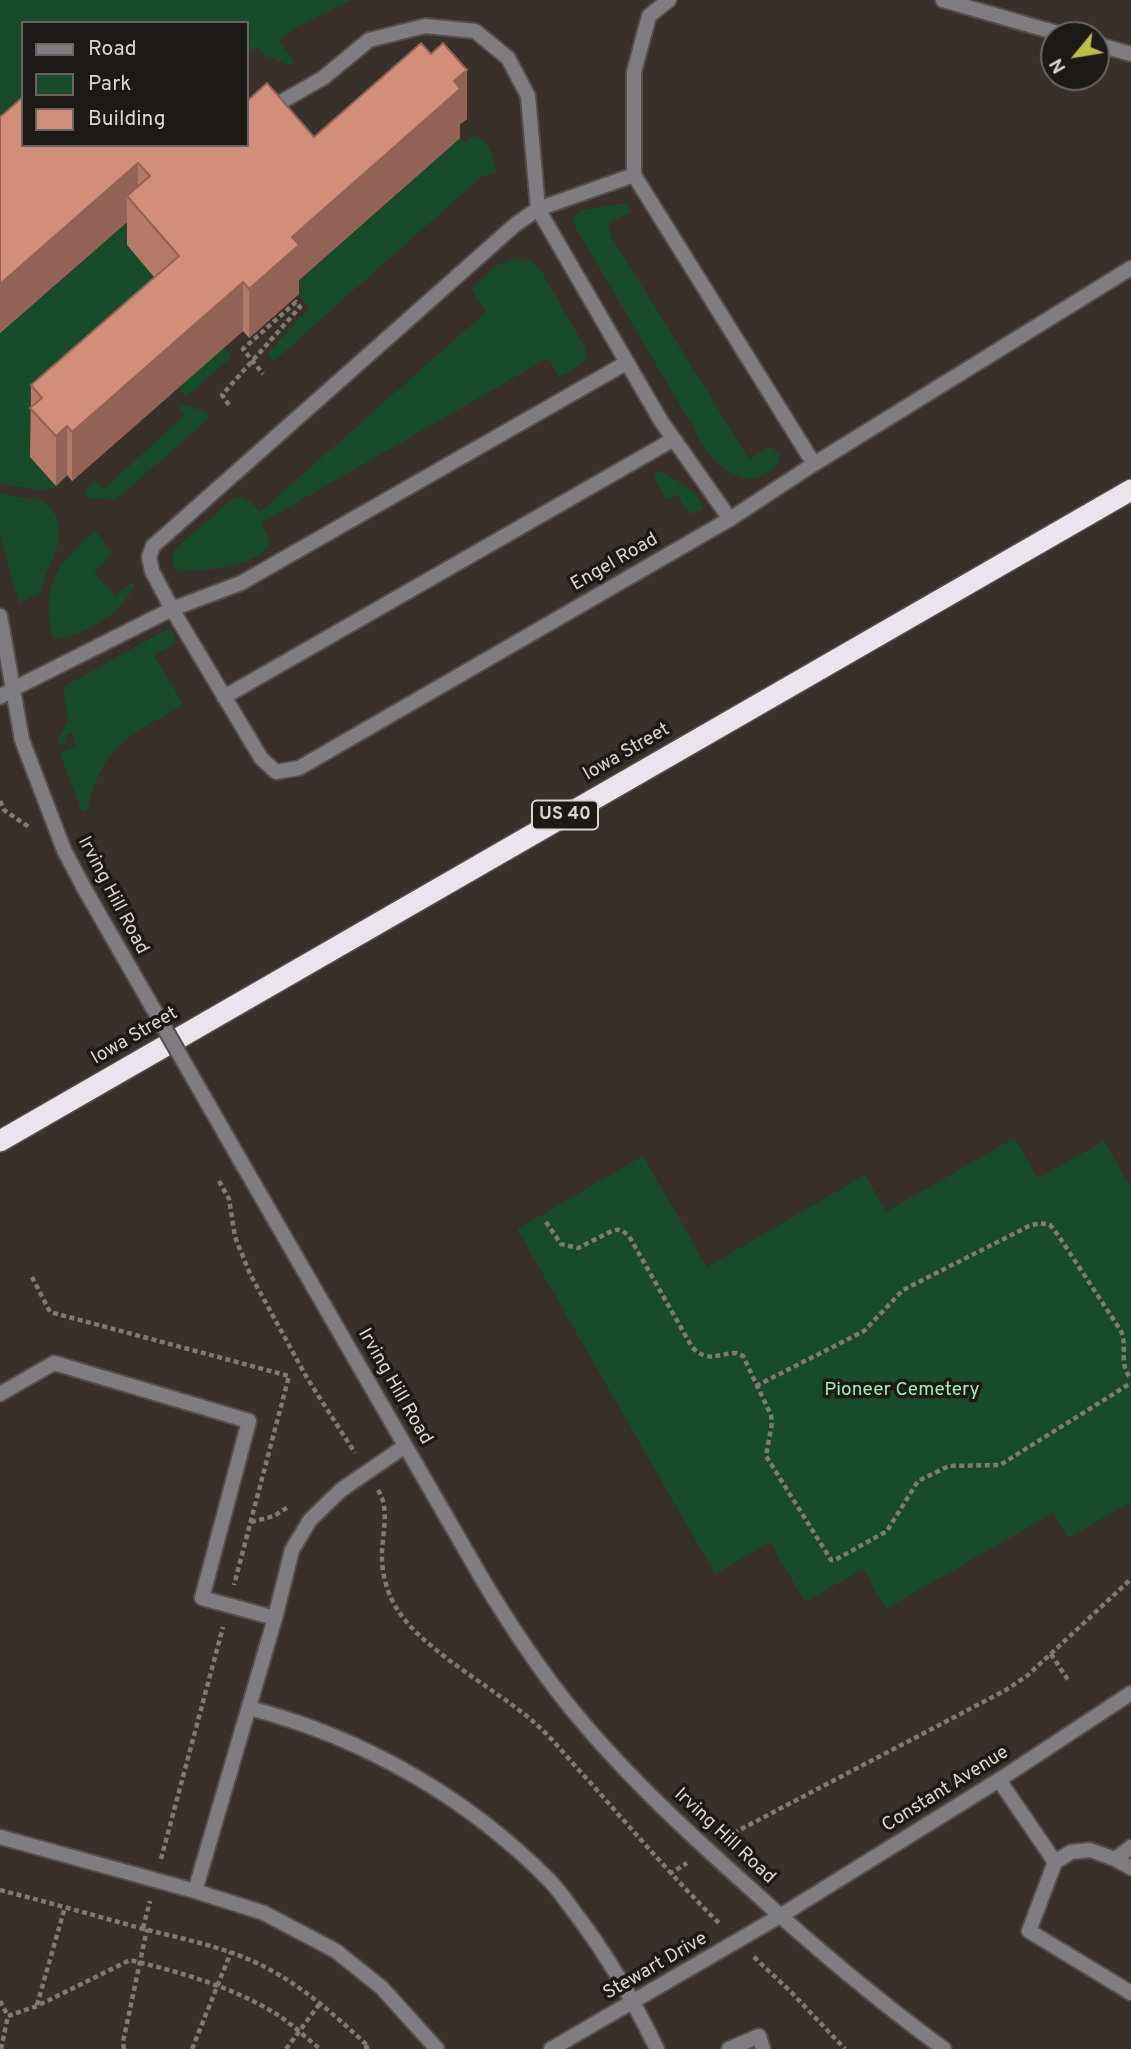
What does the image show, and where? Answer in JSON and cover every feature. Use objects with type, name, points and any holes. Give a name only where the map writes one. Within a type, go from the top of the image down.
[{"type":"highway","name":"Iowa Street","points":[[0,1141],[1131,490]]},
{"type":"street","points":[[669,0],[649,16],[634,72],[634,175],[814,464]]},
{"type":"street","points":[[943,0],[1040,28]]},
{"type":"street","points":[[248,116],[281,102],[323,78],[369,40],[425,26],[475,32],[508,58],[528,96],[538,209],[626,363],[674,439],[730,519]]},
{"type":"street","points":[[1110,48],[1131,54]]},
{"type":"street","name":"Engel Road","points":[[634,175],[538,209],[516,224],[153,546],[149,557],[152,571],[172,609],[261,758],[276,772],[299,768],[730,519],[1131,268]]},
{"type":"street","points":[[7,693],[172,609],[241,583],[626,363]]},
{"type":"street","points":[[224,697],[674,439]]},
{"type":"street","name":"Irving Hill Road","points":[[0,616],[7,693],[55,827],[84,888],[405,1447],[516,1633],[565,1701],[622,1766],[682,1827],[864,1988],[944,2049]]},
{"type":"street","points":[[0,1394],[54,1363],[249,1421],[202,1598],[275,1618]]},
{"type":"street","points":[[195,1891],[275,1618],[292,1550],[310,1520],[341,1490],[405,1447]]},
{"type":"street","name":"Constant Avenue","points":[[780,1916],[999,1780],[1131,1693]]},
{"type":"street","points":[[249,1708],[288,1718],[370,1752],[436,1787],[493,1829],[551,1881],[598,1942],[634,2001],[657,2049]]},
{"type":"street","points":[[999,1780],[1055,1862]]},
{"type":"street","points":[[0,1837],[264,1913],[336,1951],[382,1988],[437,2049]]},
{"type":"street","points":[[1115,1858],[1131,1847]]},
{"type":"street","points":[[1131,1868],[1115,1858],[1090,1850],[1071,1852],[1055,1862],[1029,1931],[1131,1993]]},
{"type":"street","name":"Stewart Drive","points":[[551,2049],[780,1916]]},
{"type":"street","points":[[729,2049],[759,2036],[763,2049]]},
{"type":"path","points":[[229,405],[222,395],[252,361],[300,307],[296,302],[243,349],[252,361],[264,374]]},
{"type":"path","points":[[219,1181],[229,1199],[235,1237],[250,1274],[307,1378],[382,1496],[385,1527],[383,1569],[389,1592],[401,1615],[446,1656],[538,1725],[699,1903]]},
{"type":"path","points":[[546,1222],[561,1244],[579,1248],[612,1231],[623,1231],[629,1236],[698,1354],[715,1358],[736,1353],[743,1356],[756,1386],[771,1415],[766,1456],[831,1560],[887,1531],[918,1481],[949,1466],[1000,1465],[1131,1381],[1124,1369],[1124,1338],[1121,1331],[1058,1235],[1050,1225],[1040,1223],[1029,1226],[903,1290],[864,1331],[756,1386]]},
{"type":"path","points":[[733,1833],[1006,1690],[1051,1654],[1131,1579]]},
{"type":"path","points":[[1051,1654],[1068,1680]]},
{"type":"path","points":[[670,1874],[685,1864]]},
{"type":"path","points":[[0,1890],[183,1937],[268,1968],[321,2002],[369,2047],[360,2049]]},
{"type":"path","points":[[37,2006],[65,1907]]},
{"type":"path","points":[[124,2049],[123,2042],[147,1929]]},
{"type":"path","points":[[192,2049],[230,1952]]},
{"type":"path","points":[[8,2016],[37,2006],[130,1960],[180,1972],[274,2012],[320,2049]]},
{"type":"path","points":[[770,1974],[792,1993],[845,2049]]},
{"type":"path","points":[[0,2001],[8,2016],[1,2049]]},
{"type":"path","points":[[286,2049],[321,2002]]},
{"type":"green space","points":[[0,0],[351,0],[300,25],[279,41],[294,62],[292,66],[266,56],[257,46],[248,53],[248,21],[21,21],[21,145],[0,120]]},
{"type":"green space","points":[[473,136],[479,137],[487,144],[497,172],[482,176],[274,361],[268,353],[309,308],[292,286],[460,138],[464,143]]},
{"type":"green space","points":[[626,204],[631,212],[608,223],[611,236],[749,459],[767,448],[773,448],[778,453],[780,461],[761,476],[737,476],[711,458],[573,223],[574,216],[582,210]]},
{"type":"green space","points":[[138,212],[179,305],[56,486],[47,491],[0,484],[0,333]]},
{"type":"green space","points":[[516,258],[532,262],[540,269],[585,347],[586,359],[579,366],[559,376],[548,358],[261,523],[269,539],[268,548],[249,560],[214,569],[178,571],[175,568],[172,561],[175,549],[234,498],[246,498],[260,512],[486,312],[472,289],[496,265]]},
{"type":"green space","points":[[224,348],[232,357],[186,397],[178,388]]},
{"type":"green space","points":[[183,404],[208,413],[209,419],[115,500],[88,498],[84,495],[85,490],[95,481],[104,489],[185,415],[177,406]]},
{"type":"green space","points":[[657,472],[663,472],[688,488],[698,497],[703,509],[693,514],[687,511],[677,494],[666,500],[654,478]]},
{"type":"green space","points":[[0,494],[45,501],[56,517],[59,528],[57,547],[41,593],[19,603],[0,536]]},
{"type":"green space","points":[[95,530],[111,552],[109,558],[94,572],[115,596],[132,582],[135,585],[113,613],[88,629],[53,639],[49,604],[55,577],[71,554]]},
{"type":"green space","points":[[168,629],[176,640],[173,645],[154,655],[183,705],[121,744],[102,769],[88,809],[82,812],[60,753],[76,747],[72,733],[65,736],[66,742],[57,746],[68,720],[63,687]]},
{"type":"green space","name":"Pioneer Cemetery","points":[[1014,1138],[1038,1178],[1104,1141],[1131,1187],[1131,1502],[1068,1538],[1053,1513],[886,1609],[863,1569],[805,1602],[770,1542],[715,1574],[517,1229],[643,1156],[707,1267],[865,1175],[886,1212]]},
{"type":"building","points":[[421,43],[431,54],[443,43],[467,70],[454,81],[460,89],[292,237],[299,245],[249,289],[243,282],[72,432],[67,426],[56,436],[30,408],[42,398],[31,385],[179,256],[127,196],[150,176],[138,163],[0,284],[0,117],[21,99],[21,147],[248,147],[248,100],[267,83],[314,137]]}]
